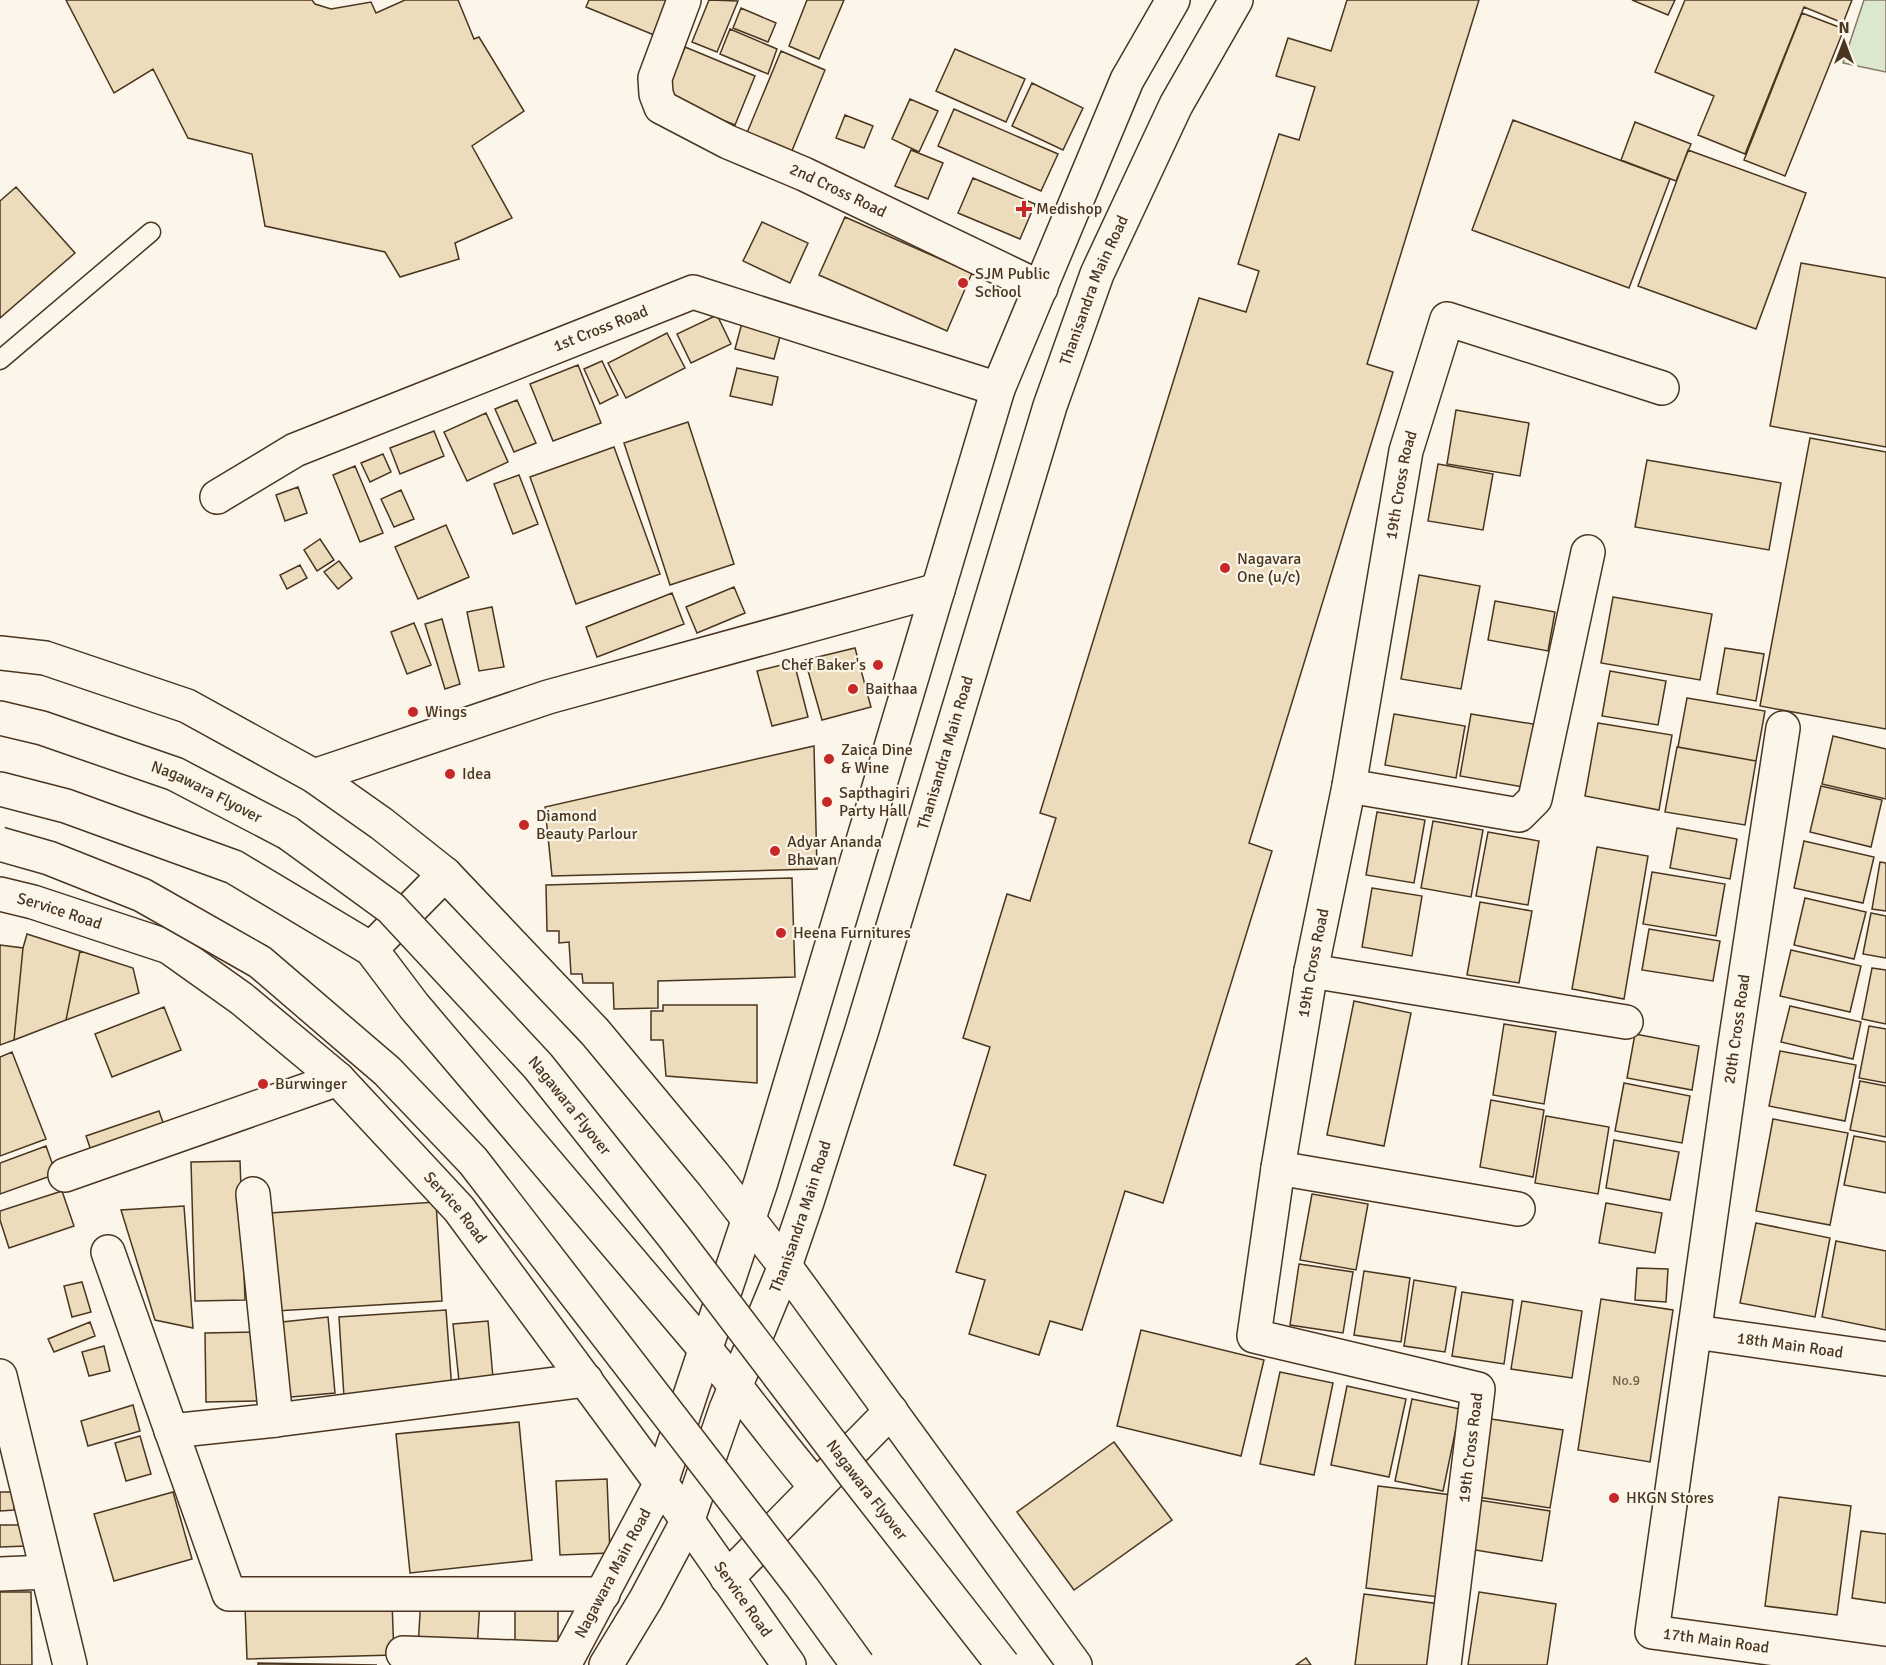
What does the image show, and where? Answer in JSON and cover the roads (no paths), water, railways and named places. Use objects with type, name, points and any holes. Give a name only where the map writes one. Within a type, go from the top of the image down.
[{"type":"main road","name":"2nd Cross Road","points":[[684,0],[655,78],[656,94],[662,107],[728,142],[804,174],[1041,288]]},
{"type":"main road","points":[[661,1483],[748,1218],[998,389],[1127,80],[1173,0]]},
{"type":"main road","name":"Thanisandra Main Road","points":[[687,1522],[736,1386],[785,1266],[861,1033],[1050,406],[1097,274],[1176,105],[1236,0]]},
{"type":"main road","name":"1st Cross Road","points":[[217,497],[295,450],[693,292],[998,389]]},
{"type":"main road","name":"19th Cross Road","points":[[1444,1665],[1478,1389],[1254,1336],[1278,1168],[1311,971],[1349,786],[1406,451],[1447,319],[1662,388]]},
{"type":"main road","points":[[1349,786],[1518,815],[1535,799],[1588,552]]},
{"type":"main road","points":[[314,776],[548,697],[938,590]]},
{"type":"main road","points":[[0,653],[45,658],[187,706],[314,776],[382,824],[445,874],[595,1032],[748,1218],[1075,1665]]},
{"type":"main road","name":"Nagawara Flyover","points":[[0,718],[42,728],[175,774],[288,833],[391,908],[538,1066],[674,1237],[857,1478],[1004,1665]]},
{"type":"main road","name":"20th Cross Road","points":[[1652,1632],[1735,1044],[1783,728]]},
{"type":"main road","points":[[0,789],[66,806],[234,867],[371,949],[422,1015],[706,1350],[779,1444],[816,1487]]},
{"type":"main road","points":[[0,844],[49,858],[142,895],[260,962],[387,1071],[473,1161],[803,1589],[858,1665]]},
{"type":"main road","points":[[371,949],[445,874]]},
{"type":"main road","name":"Service Road","points":[[0,894],[33,902],[169,947],[242,999],[338,1079],[459,1209],[661,1483],[789,1665]]},
{"type":"main road","points":[[1311,971],[1626,1022]]},
{"type":"main road","points":[[65,1175],[338,1079]]},
{"type":"main road","points":[[1278,1168],[1518,1209]]},
{"type":"main road","points":[[253,1194],[276,1420]]},
{"type":"main road","points":[[108,1252],[229,1594],[603,1594]]},
{"type":"main road","name":"18th Main Road","points":[[1695,1332],[1886,1359]]},
{"type":"main road","points":[[0,1376],[70,1665]]},
{"type":"main road","points":[[171,1431],[276,1420],[586,1380]]},
{"type":"main road","points":[[727,1578],[891,1411]]},
{"type":"main road","name":"Nagawara Main Road","points":[[566,1662],[661,1483]]},
{"type":"main road","points":[[606,1665],[646,1599],[687,1522]]},
{"type":"main road","points":[[0,1574],[48,1572]]},
{"type":"main road","name":"17th Main Road","points":[[1652,1632],[1886,1664]]},
{"type":"main road","points":[[403,1653],[566,1662]]},
{"type":"lane","points":[[0,360],[151,232]]},
{"type":"place","name":"Medishop","points":[[1024,209]]},
{"type":"place","name":"SJM Public School","points":[[963,283]]},
{"type":"place","name":"Nagavara One (u/c)","points":[[1225,568]]},
{"type":"place","name":"Chef Baker's","points":[[878,665]]},
{"type":"place","name":"Baithaa","points":[[853,689]]},
{"type":"place","name":"Wings","points":[[413,712]]},
{"type":"place","name":"Zaica Dine & Wine","points":[[829,759]]},
{"type":"place","name":"Idea","points":[[450,774]]},
{"type":"place","name":"Sapthagiri Party Hall","points":[[827,802]]},
{"type":"place","name":"Diamond Beauty Parlour","points":[[524,825]]},
{"type":"place","name":"Adyar Ananda Bhavan","points":[[775,851]]},
{"type":"place","name":"Heena Furnitures","points":[[781,933]]},
{"type":"place","name":"Burwinger","points":[[263,1084]]},
{"type":"place","name":"HKGN Stores","points":[[1614,1498]]}]
